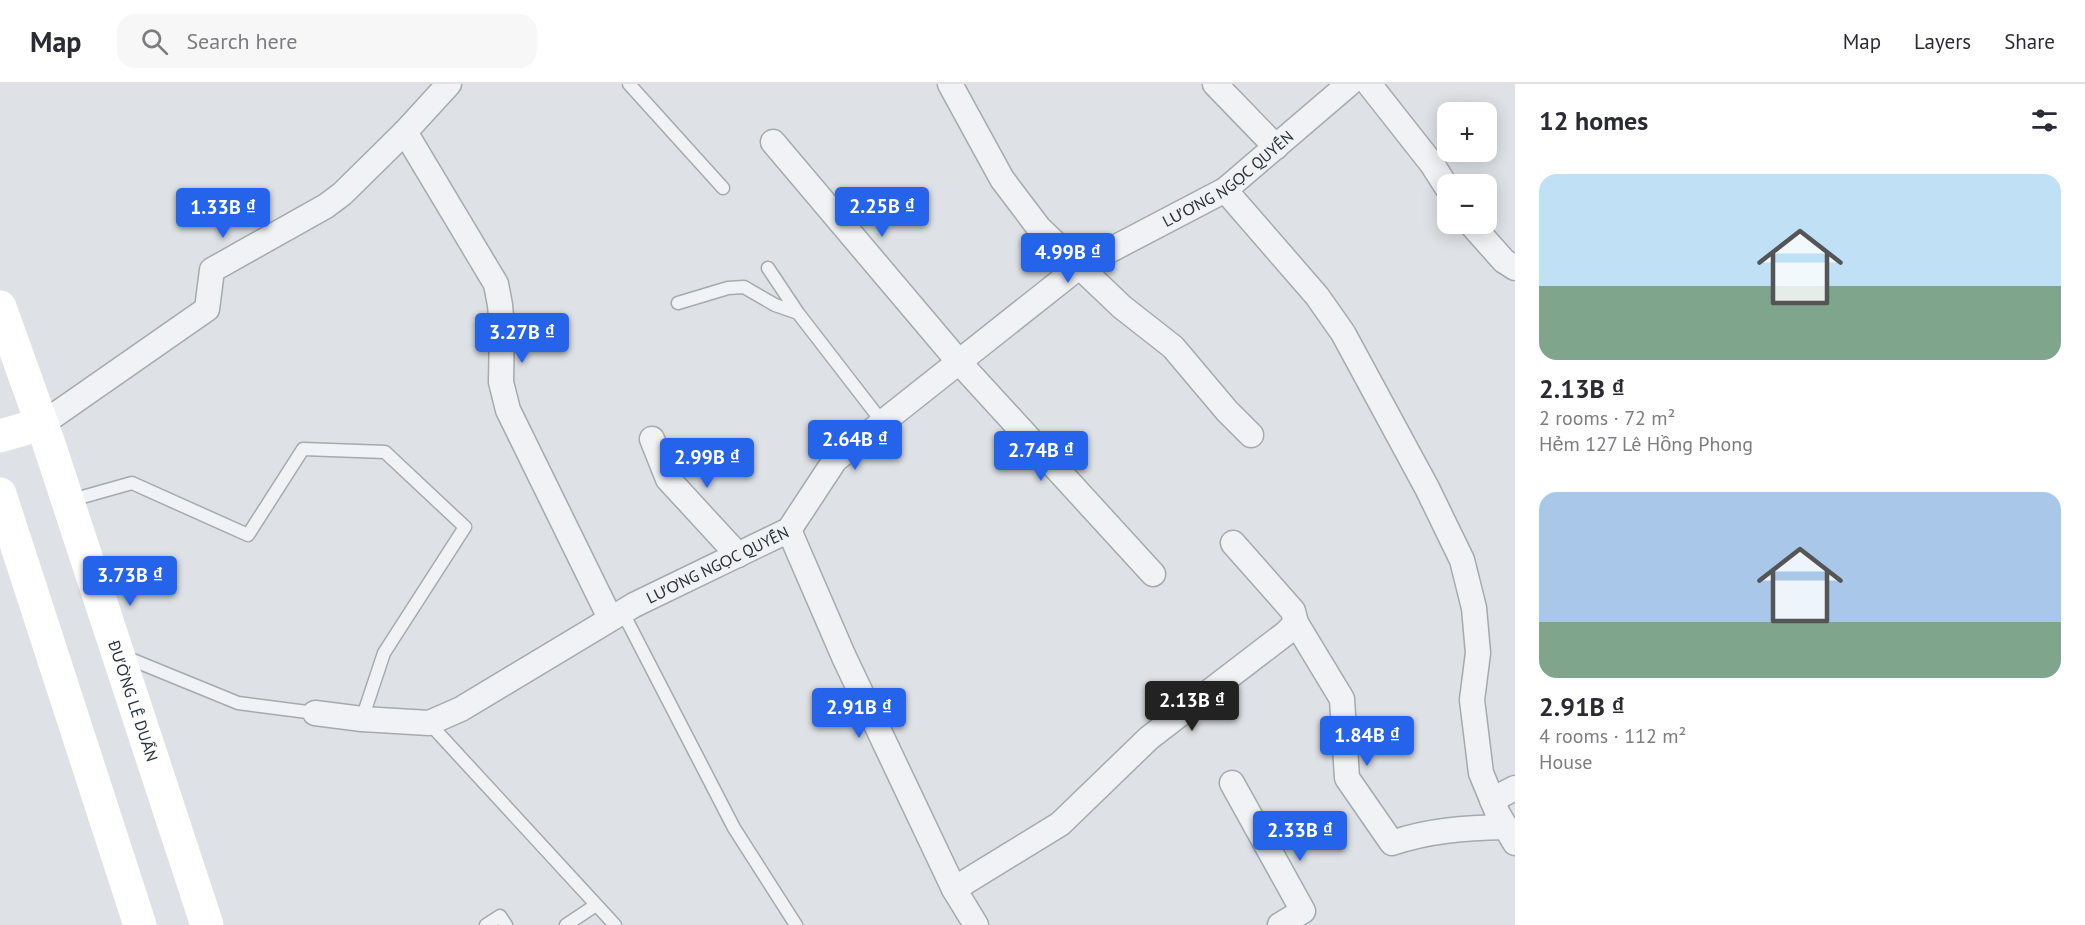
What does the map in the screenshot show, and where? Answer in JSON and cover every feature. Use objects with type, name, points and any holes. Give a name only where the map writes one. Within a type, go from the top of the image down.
[{"type":"main road","name":"ĐƯỜNG LÊ DUẨN","points":[[0,308],[68,501],[207,925]]},
{"type":"main road","points":[[0,436],[42,424]]},
{"type":"main road","points":[[0,494],[140,925]]},
{"type":"street","points":[[42,424],[207,309],[212,270],[326,206],[342,194],[405,132],[449,84]]},
{"type":"street","points":[[950,84],[1002,179],[1039,228],[1122,307],[1173,347],[1227,411],[1251,435]]},
{"type":"street","points":[[1215,84],[1276,147]]},
{"type":"street","name":"LƯƠNG NGỌC QUYẾN","points":[[315,713],[362,719],[429,723],[461,709],[616,614],[789,530],[835,460],[1080,267],[1225,190],[1349,84]]},
{"type":"street","points":[[1369,84],[1438,174]]},
{"type":"street","points":[[405,132],[496,284],[502,327],[501,382],[508,410],[616,614]]},
{"type":"street","points":[[773,142],[959,362],[1153,574]]},
{"type":"street","points":[[1225,190],[1317,296],[1343,333],[1427,488],[1462,560],[1474,608],[1478,653],[1472,700],[1480,773],[1510,835]]},
{"type":"street","points":[[1482,234],[1511,260]]},
{"type":"street","points":[[652,439],[668,479],[738,555]]},
{"type":"street","points":[[789,530],[844,657],[969,923]]},
{"type":"street","points":[[1233,543],[1293,611],[1296,623],[1342,699],[1347,778],[1392,843],[1413,836],[1454,828],[1510,835]]},
{"type":"street","points":[[954,889],[1060,824],[1149,738],[1296,623]]},
{"type":"street","points":[[1232,783],[1303,911],[1280,925]]},
{"type":"street","points":[[1492,800],[1515,788]]},
{"type":"lane","points":[[629,84],[723,188]]},
{"type":"lane","points":[[768,268],[798,313],[883,423]]},
{"type":"lane","points":[[678,303],[728,288],[744,287],[775,305],[798,313]]},
{"type":"lane","points":[[68,501],[132,483],[248,535],[303,449],[385,452],[465,526],[384,653],[362,719]]},
{"type":"lane","points":[[616,614],[734,828],[796,925]]},
{"type":"lane","points":[[119,654],[238,703],[315,713]]},
{"type":"lane","points":[[429,723],[615,925]]},
{"type":"lane","points":[[566,925],[596,905]]},
{"type":"lane","points":[[486,925],[500,916],[506,925]]}]
